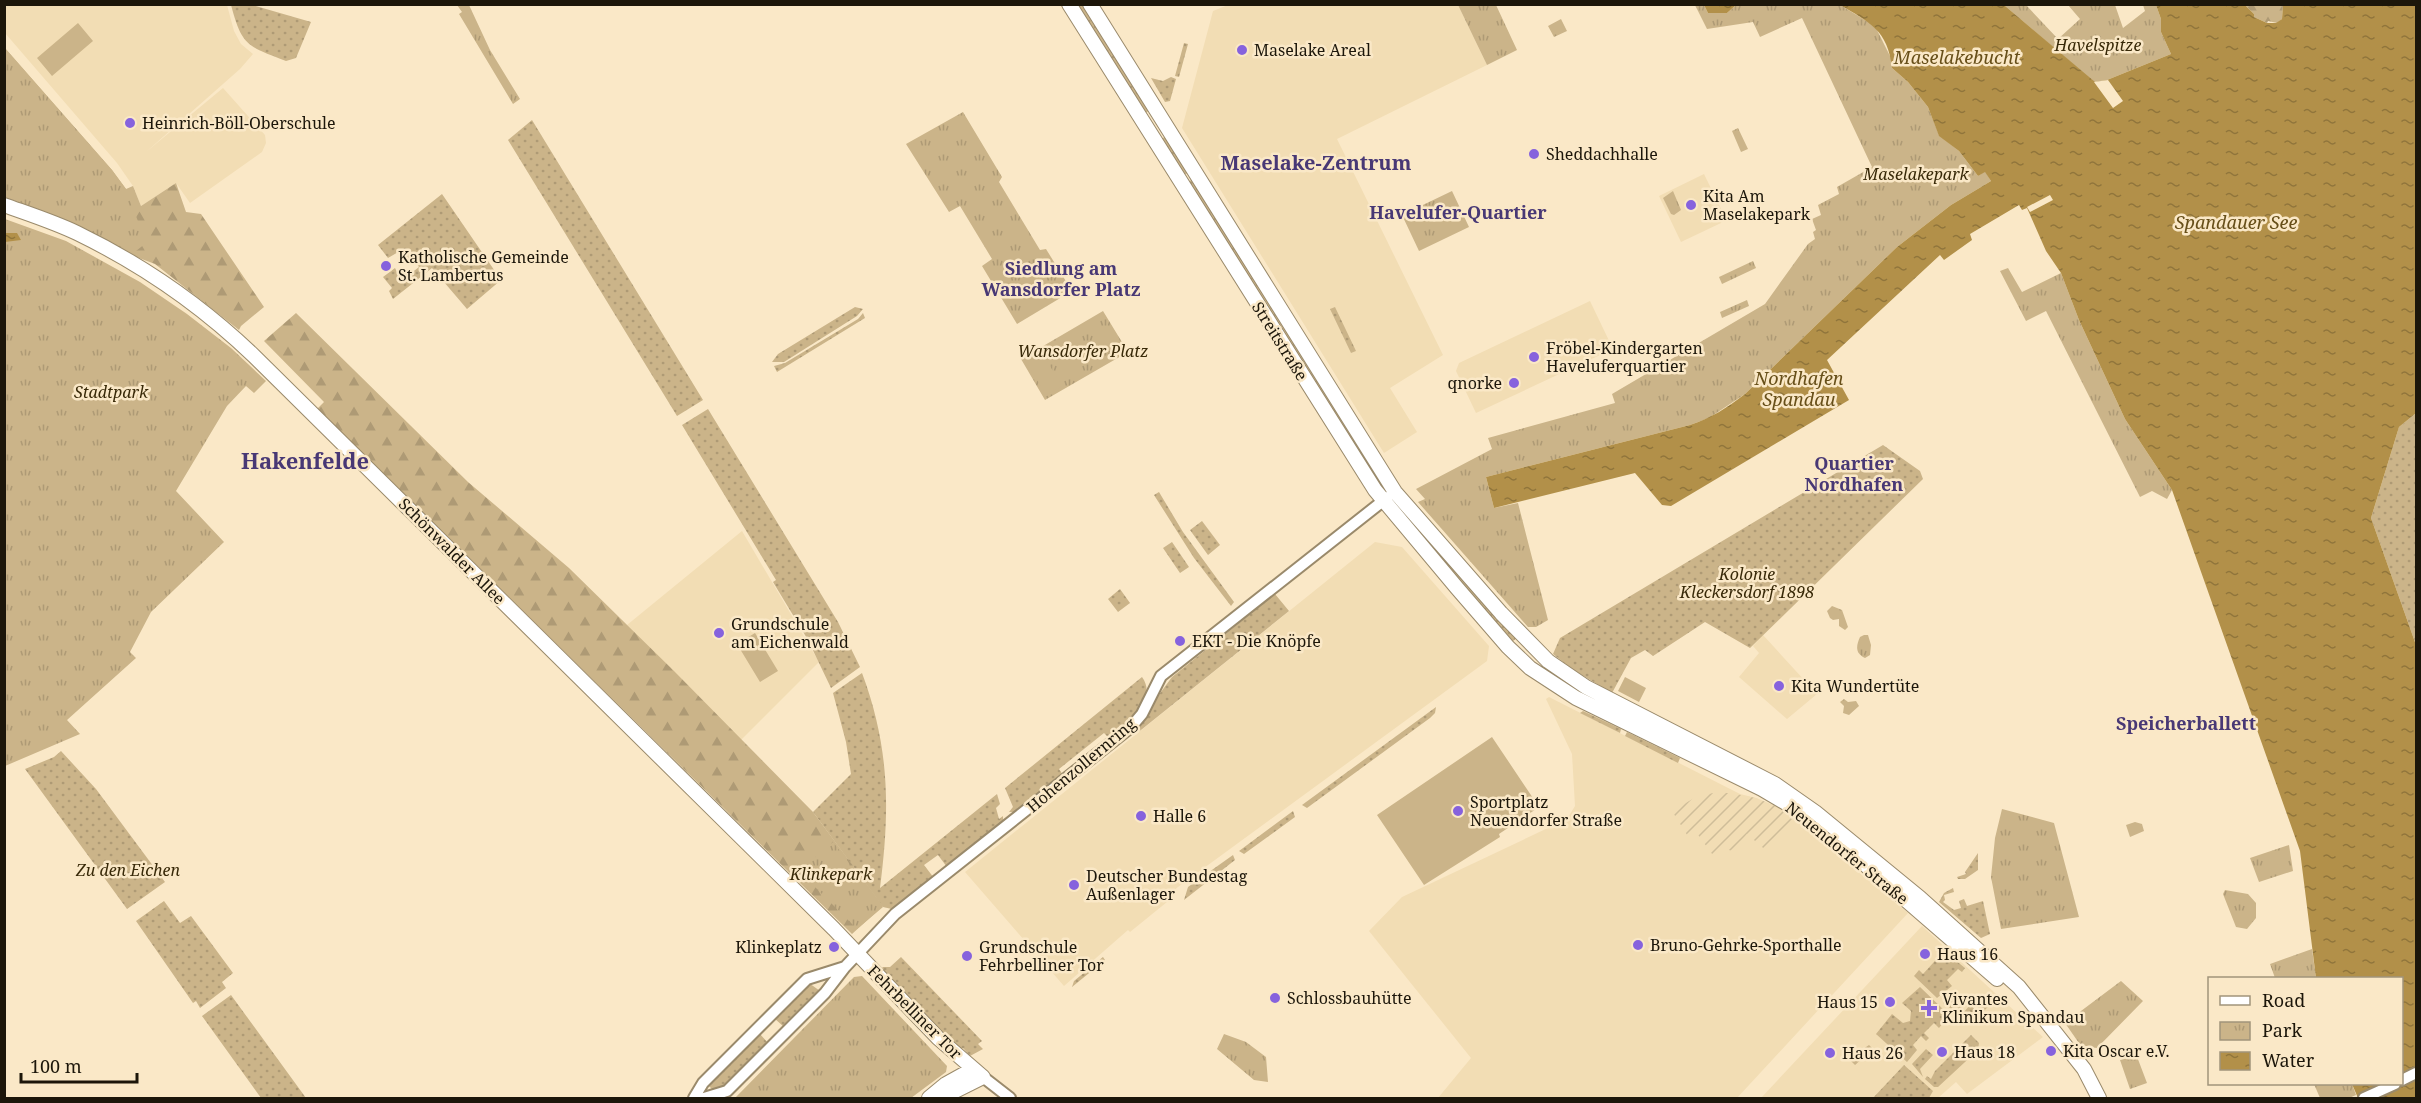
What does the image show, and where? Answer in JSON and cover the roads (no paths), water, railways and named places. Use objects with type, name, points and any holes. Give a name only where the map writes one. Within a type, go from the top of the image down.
[{"type":"main road","name":"Streitstraße","points":[[1069,4],[1348,449],[1383,500],[1518,657]]},
{"type":"main road","name":"Streitstraße","points":[[1090,4],[1395,492],[1432,537],[1533,647]]},
{"type":"main road","name":"Schönwalder Allee","points":[[4,205],[76,232],[115,253],[189,301],[228,332],[858,954]]},
{"type":"main road","name":"Neuendorfer Straße","points":[[1533,647],[1548,661],[1586,687],[1797,797],[1910,890],[1996,973]]},
{"type":"main road","name":"Neuendorfer Straße","points":[[1518,657],[1576,698],[1798,809],[1996,973],[2019,987],[2084,1069],[2099,1098]]},
{"type":"main road","name":"Fehrbelliner Tor","points":[[858,954],[938,1038],[978,1073]]},
{"type":"main road","points":[[929,1098],[946,1084],[978,1073]]},
{"type":"main road","points":[[941,1098],[978,1073]]},
{"type":"street","name":"Hohenzollernring","points":[[704,1098],[727,1091],[825,993],[845,967],[895,915],[1131,727],[1142,714],[1161,676],[1395,492]]},
{"type":"street","name":"Hohenzollernring","points":[[694,1098],[703,1083],[807,979],[845,967]]},
{"type":"street","points":[[978,1073],[1010,1098]]},
{"type":"street","points":[[2364,1098],[2391,1085]]},
{"type":"water","points":[[1704,5],[1736,5],[1727,13],[1708,13]]},
{"type":"water","name":"Spandauer See","points":[[1840,5],[2004,5],[2095,82],[2107,80],[2171,54],[2161,32],[2161,19],[2156,5],[2245,5],[2254,17],[2267,23],[2276,23],[2282,19],[2283,5],[2416,5],[2416,413],[2399,427],[2371,518],[2416,645],[2416,1098],[2358,1098],[2352,1085],[2403,1085],[2403,977],[2316,977],[2300,851],[2172,490],[2125,419],[2079,320],[2061,273],[2046,251],[2027,208],[2022,210],[2019,205],[1970,234],[1972,240],[1944,260],[1940,255],[1827,360],[1849,400],[1671,506],[1662,505],[1635,473],[1494,508],[1486,477],[1690,425],[1725,408],[1745,394],[1897,247],[1951,205],[1991,181],[1985,172],[1978,176],[1959,151],[1939,136],[1928,107],[1908,82],[1892,68],[1890,55],[1881,36],[1860,17]]},
{"type":"water","points":[[4,233],[17,233],[21,240],[5,242]]},
{"type":"place","name":"Maselake Areal","points":[[1242,50]]},
{"type":"place","name":"Heinrich-Böll-Oberschule","points":[[130,123]]},
{"type":"place","name":"Sheddachhalle","points":[[1534,154]]},
{"type":"place","name":"Kita Am Maselakepark","points":[[1691,205]]},
{"type":"place","name":"Katholische Gemeinde St. Lambertus","points":[[386,266]]},
{"type":"place","name":"Fröbel-Kindergarten Haveluferquartier","points":[[1534,357]]},
{"type":"place","name":"qnorke","points":[[1514,383]]},
{"type":"place","name":"Grundschule am Eichenwald","points":[[719,633]]},
{"type":"place","name":"EKT - Die Knöpfe","points":[[1180,641]]},
{"type":"place","name":"Kita Wundertüte","points":[[1779,686]]},
{"type":"place","name":"Sportplatz Neuendorfer Straße","points":[[1458,811]]},
{"type":"place","name":"Halle 6","points":[[1141,816]]},
{"type":"place","name":"Deutscher Bundestag Außenlager","points":[[1074,885]]},
{"type":"place","name":"Bruno-Gehrke-Sporthalle","points":[[1638,945]]},
{"type":"place","name":"Klinkeplatz","points":[[834,947]]},
{"type":"place","name":"Haus 16","points":[[1925,954]]},
{"type":"place","name":"Grundschule Fehrbelliner Tor","points":[[967,956]]},
{"type":"place","name":"Schlossbauhütte","points":[[1275,998]]},
{"type":"place","name":"Haus 15","points":[[1890,1002]]},
{"type":"place","name":"Vivantes Klinikum Spandau","points":[[1929,1008]]},
{"type":"place","name":"Kita Oscar e.V.","points":[[2051,1051]]},
{"type":"place","name":"Haus 18","points":[[1942,1052]]},
{"type":"place","name":"Haus 26","points":[[1830,1053]]},
{"type":"district","name":"Maselake-Zentrum","points":[[1316,163]]},
{"type":"district","name":"Havelufer-Quartier","points":[[1458,213]]},
{"type":"district","name":"Siedlung am Wansdorfer Platz","points":[[1061,279]]},
{"type":"district","name":"Hakenfelde","points":[[305,461]]},
{"type":"district","name":"Quartier Nordhafen","points":[[1854,474]]},
{"type":"district","name":"Speicherballett","points":[[2186,724]]},
{"type":"park label","name":"Havelspitze","points":[[2098,45]]},
{"type":"park label","name":"Maselakepark","points":[[1916,174]]},
{"type":"park label","name":"Wansdorfer Platz","points":[[1083,351]]},
{"type":"park label","name":"Stadtpark","points":[[111,392]]},
{"type":"park label","name":"Kolonie Kleckersdorf 1898","points":[[1747,583]]},
{"type":"park label","name":"Zu den Eichen","points":[[128,870]]},
{"type":"park label","name":"Klinkepark","points":[[831,874]]},
{"type":"water label","name":"Maselakebucht","points":[[1957,58]]},
{"type":"water label","name":"Nordhafen Spandau","points":[[1799,389]]}]
